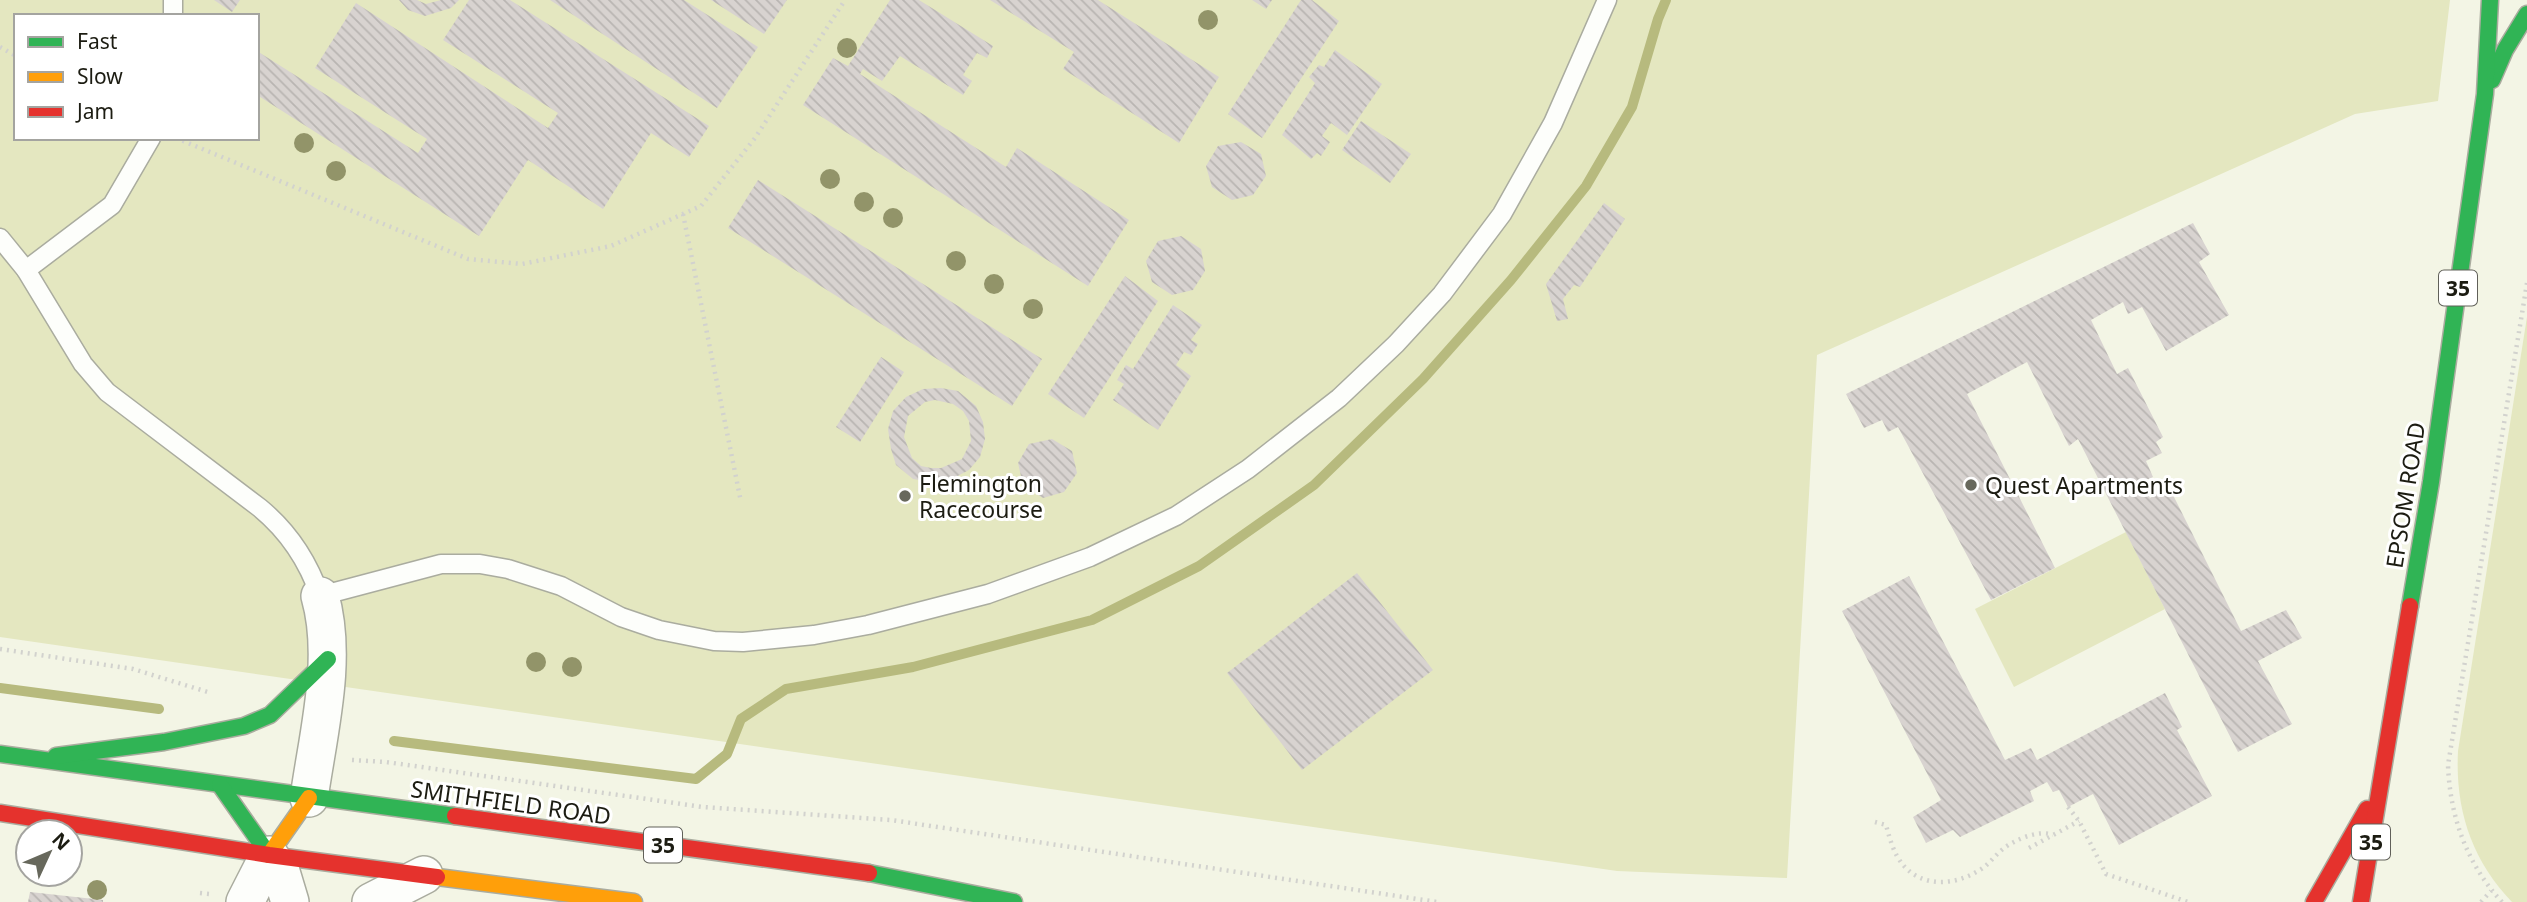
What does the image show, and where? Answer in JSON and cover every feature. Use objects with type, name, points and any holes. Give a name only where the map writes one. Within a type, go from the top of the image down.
[{"type":"main road","name":"EPSOM ROAD","points":[[2361,902],[2431,482],[2485,94],[2490,0]]},
{"type":"main road","name":"EPSOM ROAD","points":[[2485,94],[2505,50],[2527,14]]},
{"type":"main road","points":[[36,759],[164,742],[244,726],[270,715],[328,659]]},
{"type":"main road","name":"SMITHFIELD ROAD","points":[[0,754],[887,875],[1014,902]]},
{"type":"main road","points":[[2314,902],[2381,783]]},
{"type":"main road","points":[[220,785],[269,855]]},
{"type":"main road","points":[[269,855],[309,798]]},
{"type":"main road","points":[[0,813],[269,855],[634,902]]},
{"type":"street","points":[[309,798],[328,659],[326,619],[320,597]]},
{"type":"street","points":[[245,902],[269,855],[281,872],[290,902]]},
{"type":"street","points":[[371,902],[424,875]]},
{"type":"lane","points":[[0,238],[26,270],[83,364],[107,392],[274,520],[305,559],[320,597],[441,564],[480,564],[508,569],[561,586],[621,617],[659,629],[714,641],[743,642],[814,635],[868,625],[988,594],[1090,557],[1175,516],[1248,468],[1339,398],[1442,294],[1502,214],[1553,122],[1607,0]]},
{"type":"lane","points":[[26,270],[112,205],[150,140]]},
{"type":"path","points":[[181,140],[468,259],[522,264],[611,246],[702,206],[755,138],[845,0]]},
{"type":"path","points":[[683,214],[741,502]]},
{"type":"path","points":[[2502,902],[2476,869],[2458,829],[2449,797],[2448,765],[2527,283]]},
{"type":"path","points":[[0,649],[133,669],[238,701],[244,726]]},
{"type":"path","points":[[315,757],[386,762],[703,807],[891,820],[1437,902]]},
{"type":"path","points":[[2068,807],[2079,821],[2106,874],[2188,902]]},
{"type":"path","points":[[2029,848],[2079,821]]},
{"type":"path","points":[[1875,822],[1886,825],[1896,855],[1907,870],[1932,883],[1955,880],[1978,872],[2003,849],[2031,836],[2042,833],[2053,835]]},
{"type":"path","points":[[2481,902],[2491,891]]},
{"type":"green space","name":"Flemington Racecourse","points":[[0,0],[2450,0],[2438,101],[2355,114],[1817,355],[1787,878],[1617,871],[0,637]]},
{"type":"green space","points":[[2527,317],[2527,902],[2512,902],[2486,868],[2468,832],[2459,793],[2458,751]]},
{"type":"green space","points":[[2126,532],[2165,609],[2014,687],[1975,609]]},
{"type":"building","points":[[214,0],[240,0],[232,12]]},
{"type":"building","points":[[399,0],[417,0],[426,4],[441,0],[459,0],[451,8],[425,16],[408,10]]},
{"type":"building","points":[[469,0],[510,0],[709,126],[689,157],[651,133],[603,209],[528,160],[479,236],[259,96],[259,52],[418,153],[427,139],[315,68],[356,3],[548,128],[558,113],[443,40]]},
{"type":"building","points":[[550,0],[684,0],[758,47],[717,108]]},
{"type":"building","points":[[711,0],[787,0],[764,34]]},
{"type":"building","points":[[890,0],[919,0],[993,46],[987,58],[977,53],[963,75],[972,81],[963,95],[900,56],[882,81],[863,69],[860,74],[1006,167],[1017,148],[1129,220],[1088,286],[803,105],[833,58],[848,66]]},
{"type":"building","points":[[990,0],[1098,0],[1219,77],[1179,143],[1063,69],[1074,52]]},
{"type":"building","points":[[1252,0],[1272,0],[1266,9]]},
{"type":"building","points":[[1301,0],[1312,0],[1339,21],[1262,138],[1228,114]]},
{"type":"building","points":[[1335,50],[1382,84],[1347,135],[1331,123],[1322,136],[1330,142],[1321,156],[1317,153],[1311,159],[1282,135],[1315,83],[1309,77],[1319,65],[1324,67]]},
{"type":"building","points":[[1361,121],[1411,154],[1390,183],[1342,150]]},
{"type":"building","points":[[1241,142],[1261,154],[1266,176],[1253,195],[1232,200],[1212,187],[1206,166],[1218,146]]},
{"type":"building","points":[[758,180],[1042,359],[1012,406],[728,228]]},
{"type":"building","points":[[1604,203],[1625,219],[1580,287],[1574,285],[1563,299],[1568,319],[1557,321],[1546,284]]},
{"type":"building","name":"Quest Apartments","points":[[2193,223],[2210,254],[2199,262],[2229,315],[2166,351],[2142,307],[2128,314],[2123,302],[2091,320],[2117,374],[2128,368],[2163,437],[2156,442],[2162,453],[2146,461],[2153,477],[2142,482],[2150,498],[2169,487],[2241,631],[2286,610],[2302,638],[2258,661],[2292,724],[2238,752],[2078,439],[2069,446],[2027,362],[1967,394],[2055,568],[1991,600],[1898,427],[1888,432],[1882,420],[1864,428],[1846,394]]},
{"type":"building","points":[[1181,236],[1201,249],[1205,271],[1193,290],[1172,295],[1152,282],[1146,261],[1158,241]]},
{"type":"building","points":[[1125,276],[1158,301],[1084,418],[1048,394]]},
{"type":"building","points":[[1173,305],[1202,325],[1191,340],[1198,344],[1191,355],[1184,352],[1176,365],[1191,376],[1158,430],[1113,400],[1124,384],[1117,380],[1126,365],[1133,369]]},
{"type":"building","points":[[881,357],[904,372],[860,442],[836,427]]},
{"type":"building","points":[[923,389],[958,391],[976,406],[983,422],[985,439],[980,457],[969,470],[946,482],[913,479],[896,465],[891,449],[888,429],[893,411],[906,397]],"holes":[[[935,400],[953,404],[963,411],[969,421],[971,441],[962,459],[941,468],[921,466],[912,458],[904,437],[908,416],[925,402]]]},
{"type":"building","points":[[1052,439],[1072,451],[1077,473],[1064,492],[1043,498],[1023,485],[1018,463],[1029,444]]},
{"type":"building","points":[[1357,573],[1433,670],[1302,770],[1227,673]]},
{"type":"building","points":[[1909,576],[2005,760],[2031,748],[2037,760],[2165,693],[2182,727],[2177,730],[2212,796],[2119,845],[2093,794],[2068,807],[2059,790],[2053,792],[2047,782],[2030,791],[2034,801],[1960,837],[1953,830],[1926,843],[1913,817],[1941,800],[1842,611]]},
{"type":"building","points":[[30,892],[103,900],[103,902],[28,902]]},
{"type":"waterway","points":[[394,741],[696,779],[727,754],[741,719],[786,689],[913,667],[1092,620],[1199,566],[1314,485],[1423,379],[1511,280],[1586,186],[1632,107],[1666,0]]},
{"type":"waterway","points":[[0,688],[159,709]]},
{"type":"traffic: fast","points":[[2410,606],[2431,482],[2485,94],[2490,0]]},
{"type":"traffic: fast","points":[[2492,80],[2505,50],[2527,14]]},
{"type":"traffic: fast","points":[[56,756],[164,742],[244,726],[270,715],[328,659]]},
{"type":"traffic: fast","points":[[0,754],[455,816]]},
{"type":"traffic: fast","points":[[220,785],[269,855]]},
{"type":"traffic: fast","points":[[869,873],[1014,902]]},
{"type":"traffic: slow","points":[[269,855],[309,798]]},
{"type":"traffic: slow","points":[[437,877],[634,902]]},
{"type":"traffic: jam","points":[[2361,902],[2410,606]]},
{"type":"traffic: jam","points":[[2314,902],[2367,809]]},
{"type":"traffic: jam","points":[[0,813],[269,855],[437,877]]},
{"type":"traffic: jam","points":[[455,816],[869,873]]},
{"type":"place","name":"Quest Apartments","points":[[1971,485]]},
{"type":"place","name":"Flemington Racecourse","points":[[905,496]]}]
